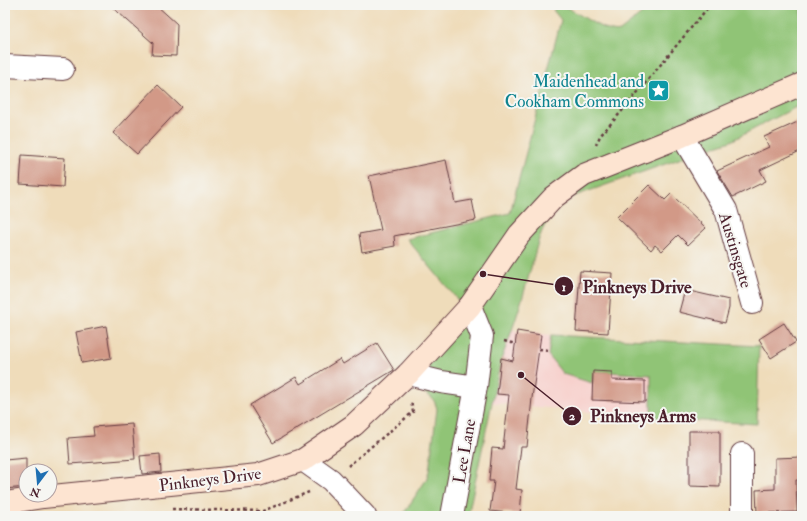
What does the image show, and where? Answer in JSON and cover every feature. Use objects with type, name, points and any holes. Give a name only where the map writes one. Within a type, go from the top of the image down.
[{"type":"street","points":[[5,66],[63,69]]},
{"type":"street","name":"Pinkneys Drive","points":[[5,503],[43,497],[258,476],[303,460],[354,425],[408,374],[470,306],[519,235],[554,197],[584,175],[682,136],[802,84]]},
{"type":"street","name":"Austinsgate","points":[[682,136],[726,210],[752,303]]},
{"type":"street","name":"Lee Lane","points":[[452,516],[476,387],[482,336],[470,306]]},
{"type":"street","points":[[408,374],[442,382],[476,387]]},
{"type":"street","points":[[742,454],[742,516]]},
{"type":"street","points":[[303,460],[331,480],[365,516]]},
{"type":"path","points":[[584,175],[600,136],[710,5]]},
{"type":"path","points":[[539,349],[549,350]]},
{"type":"shaded area","points":[[504,329],[551,335],[759,346],[757,424],[651,418],[486,402]]},
{"type":"green space","points":[[560,5],[574,11],[607,30],[620,31],[653,5],[802,5],[802,104],[731,141],[569,198],[558,208],[548,220],[542,232],[520,307],[501,360],[469,516],[402,516],[426,480],[429,471],[437,409],[431,397],[421,391],[426,368],[471,316],[407,239],[510,213],[561,20],[553,10]]},
{"type":"green space","points":[[551,335],[759,346],[757,424],[651,418],[651,375],[593,371],[592,383],[563,374],[548,355]]},
{"type":"building","points":[[110,5],[156,5],[177,24],[176,56],[152,55],[153,43]]},
{"type":"building","points":[[158,85],[181,107],[137,154],[113,133]]},
{"type":"building","points":[[802,120],[802,150],[760,170],[766,181],[733,197],[717,171],[769,147],[764,137]]},
{"type":"building","points":[[22,155],[65,158],[63,187],[20,184]]},
{"type":"building","points":[[446,160],[455,203],[472,200],[476,220],[394,236],[395,246],[362,252],[359,234],[381,230],[369,176]]},
{"type":"building","points":[[649,185],[665,200],[671,194],[706,228],[688,245],[678,235],[662,251],[655,245],[651,250],[617,217]]},
{"type":"building","points":[[580,271],[612,273],[608,333],[576,331]]},
{"type":"building","points":[[685,290],[729,300],[729,308],[725,323],[679,312]]},
{"type":"building","points":[[784,323],[796,342],[771,358],[759,339]]},
{"type":"building","points":[[106,326],[111,358],[82,363],[76,332]]},
{"type":"building","points":[[517,331],[541,335],[527,447],[521,447],[516,489],[522,490],[520,514],[490,511],[494,481],[489,481],[492,448],[503,449],[509,395],[497,394],[501,358],[513,361]]},
{"type":"building","points":[[377,343],[394,370],[273,443],[250,405],[296,377],[300,384],[340,359],[343,364]]},
{"type":"building","points":[[593,371],[612,372],[612,380],[645,381],[645,402],[592,400]]},
{"type":"building","points":[[132,424],[135,459],[70,464],[68,438],[94,436],[93,427]]},
{"type":"building","points":[[689,431],[720,431],[720,487],[689,486]]},
{"type":"building","points":[[160,454],[161,472],[142,474],[140,456]]},
{"type":"building","points":[[802,457],[802,480],[796,480],[797,512],[757,513],[756,490],[775,489],[775,458]]},
{"type":"building","points":[[26,458],[26,463],[18,463],[18,488],[5,489],[5,460]]},
{"type":"place","name":"Maidenhead and Cookham Commons","points":[[659,91]]},
{"type":"place","name":"Pinkneys Drive","points":[[483,274]]},
{"type":"place","name":"Pinkneys Arms","points":[[521,375]]}]
